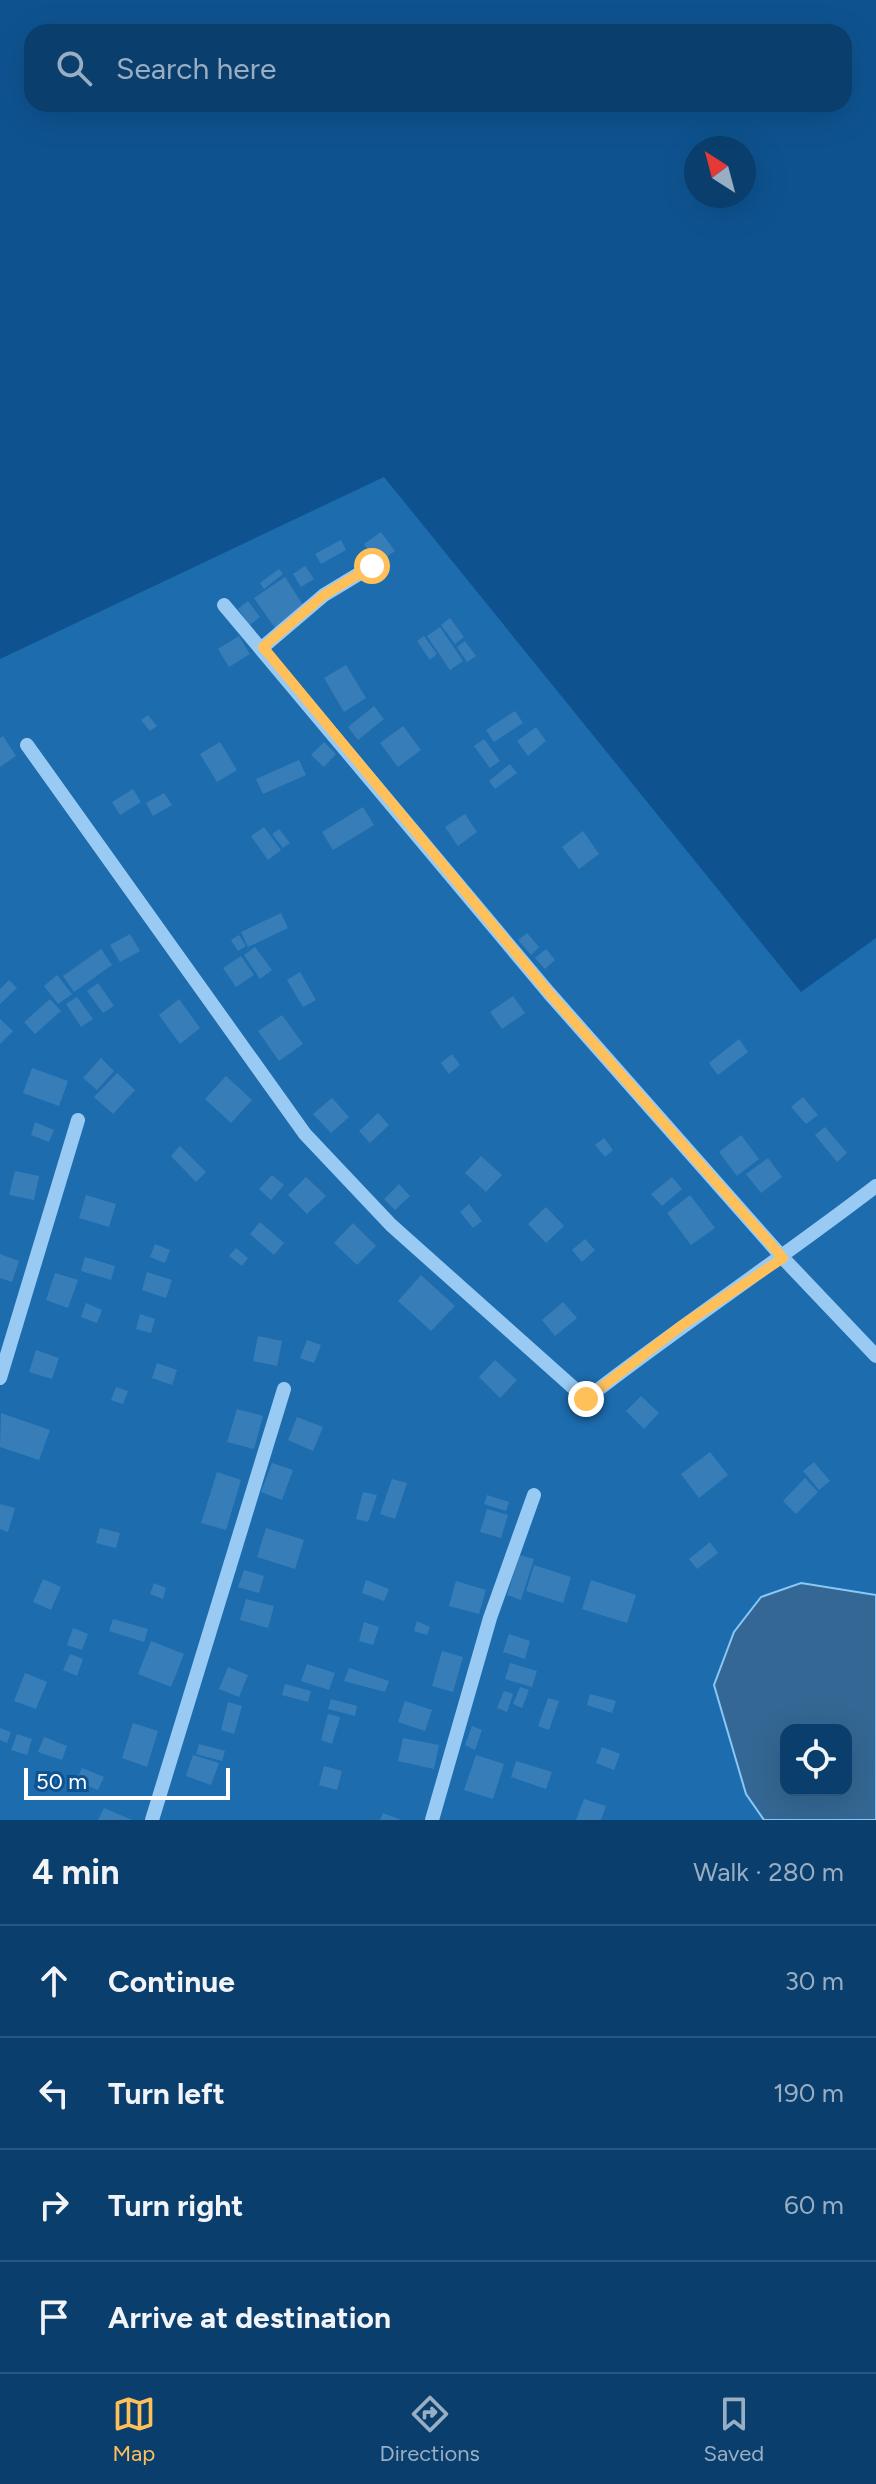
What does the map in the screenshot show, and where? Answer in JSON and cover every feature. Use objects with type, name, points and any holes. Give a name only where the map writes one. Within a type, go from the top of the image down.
[{"type":"street","points":[[263,647],[324,595],[372,566]]},
{"type":"street","points":[[224,605],[263,647],[549,993],[783,1258],[876,1356]]},
{"type":"street","points":[[27,745],[305,1134],[391,1225],[586,1399],[681,1326],[783,1258],[876,1186]]},
{"type":"street","points":[[0,1378],[78,1120]]},
{"type":"street","points":[[152,1820],[284,1389]]},
{"type":"street","points":[[432,1820],[490,1618],[534,1495]]},
{"type":"shaded area","points":[[384,477],[801,992],[876,938],[876,1820],[0,1820],[0,659]]},
{"type":"shaded area","points":[[801,1583],[876,1595],[876,1820],[764,1820],[746,1794],[714,1685],[734,1632],[761,1597]]},
{"type":"building","points":[[381,532],[395,551],[377,564],[364,544]]},
{"type":"building","points":[[341,540],[346,550],[321,564],[315,554]]},
{"type":"building","points":[[305,566],[314,579],[301,587],[293,574]]},
{"type":"building","points":[[279,569],[283,574],[264,589],[260,583]]},
{"type":"building","points":[[285,577],[305,608],[275,628],[254,598]]},
{"type":"building","points":[[248,601],[260,617],[250,625],[238,609]]},
{"type":"building","points":[[450,618],[464,637],[455,644],[441,625]]},
{"type":"building","points":[[440,627],[463,661],[450,670],[427,636]]},
{"type":"building","points":[[239,636],[250,654],[229,667],[218,649]]},
{"type":"building","points":[[424,636],[437,654],[430,660],[417,641]]},
{"type":"building","points":[[465,641],[476,656],[467,662],[457,647]]},
{"type":"building","points":[[346,665],[366,698],[344,712],[324,678]]},
{"type":"building","points":[[374,706],[384,719],[358,740],[348,727]]},
{"type":"building","points":[[515,711],[523,723],[494,742],[486,730]]},
{"type":"building","points":[[148,715],[157,726],[150,731],[141,720]]},
{"type":"building","points":[[403,726],[421,750],[398,767],[380,743]]},
{"type":"building","points":[[536,727],[546,741],[528,756],[517,741]]},
{"type":"building","points":[[3,736],[16,756],[0,767],[0,738]]},
{"type":"building","points":[[484,739],[500,761],[490,768],[474,746]]},
{"type":"building","points":[[220,742],[237,770],[217,782],[200,754]]},
{"type":"building","points":[[324,742],[336,754],[324,767],[311,755]]},
{"type":"building","points":[[299,760],[306,775],[263,794],[256,779]]},
{"type":"building","points":[[510,764],[517,773],[495,789],[489,781]]},
{"type":"building","points":[[133,789],[141,802],[120,815],[112,802]]},
{"type":"building","points":[[164,793],[172,805],[153,816],[146,803]]},
{"type":"building","points":[[363,807],[374,825],[333,850],[322,832]]},
{"type":"building","points":[[465,814],[477,832],[458,846],[445,827]]},
{"type":"building","points":[[264,827],[281,850],[268,860],[251,836]]},
{"type":"building","points":[[279,829],[290,843],[283,848],[272,834]]},
{"type":"building","points":[[583,831],[599,854],[579,869],[562,847]]},
{"type":"building","points":[[281,913],[288,928],[248,947],[241,932]]},
{"type":"building","points":[[527,933],[539,947],[531,955],[518,940]]},
{"type":"building","points":[[130,934],[140,951],[120,962],[110,945]]},
{"type":"building","points":[[239,935],[246,946],[238,951],[231,940]]},
{"type":"building","points":[[255,947],[272,970],[260,979],[244,955]]},
{"type":"building","points":[[101,949],[112,965],[74,992],[63,976]]},
{"type":"building","points":[[546,949],[555,960],[545,969],[535,958]]},
{"type":"building","points":[[241,956],[254,975],[236,987],[223,968]]},
{"type":"building","points":[[300,972],[316,1000],[303,1007],[287,980]]},
{"type":"building","points":[[57,975],[72,994],[58,1004],[44,986]]},
{"type":"building","points":[[9,980],[17,988],[0,1004],[0,989]]},
{"type":"building","points":[[98,983],[114,1006],[103,1013],[87,991]]},
{"type":"building","points":[[513,996],[525,1013],[502,1029],[490,1012]]},
{"type":"building","points":[[77,997],[93,1019],[81,1027],[66,1004]]},
{"type":"building","points":[[50,999],[61,1011],[35,1034],[24,1022]]},
{"type":"building","points":[[179,999],[200,1028],[180,1044],[159,1015]]},
{"type":"building","points":[[282,1015],[303,1044],[279,1061],[258,1031]]},
{"type":"building","points":[[0,1019],[13,1031],[0,1044]]},
{"type":"building","points":[[739,1039],[748,1052],[718,1075],[709,1063]]},
{"type":"building","points":[[452,1054],[460,1065],[449,1074],[441,1063]]},
{"type":"building","points":[[101,1058],[114,1071],[97,1090],[83,1078]]},
{"type":"building","points":[[32,1068],[68,1081],[59,1106],[23,1093]]},
{"type":"building","points":[[117,1073],[135,1090],[113,1114],[94,1097]]},
{"type":"building","points":[[226,1076],[252,1100],[231,1123],[205,1099]]},
{"type":"building","points":[[803,1097],[818,1115],[806,1124],[791,1107]]},
{"type":"building","points":[[332,1098],[349,1117],[331,1133],[313,1114]]},
{"type":"building","points":[[378,1113],[389,1125],[370,1143],[359,1131]]},
{"type":"building","points":[[35,1122],[54,1130],[49,1142],[31,1135]]},
{"type":"building","points":[[825,1127],[847,1153],[837,1162],[815,1135]]},
{"type":"building","points":[[741,1135],[759,1159],[737,1176],[719,1152]]},
{"type":"building","points":[[604,1138],[613,1150],[605,1157],[595,1145]]},
{"type":"building","points":[[180,1146],[206,1172],[196,1182],[171,1156]]},
{"type":"building","points":[[481,1156],[502,1175],[486,1192],[465,1173]]},
{"type":"building","points":[[768,1158],[782,1177],[761,1193],[746,1174]]},
{"type":"building","points":[[15,1171],[39,1176],[34,1200],[9,1195]]},
{"type":"building","points":[[272,1175],[284,1185],[271,1200],[259,1189]]},
{"type":"building","points":[[306,1177],[326,1196],[307,1214],[288,1195]]},
{"type":"building","points":[[672,1177],[682,1189],[662,1206],[651,1194]]},
{"type":"building","points":[[399,1184],[410,1196],[395,1210],[384,1199]]},
{"type":"building","points":[[86,1195],[116,1204],[109,1227],[79,1218]]},
{"type":"building","points":[[690,1195],[715,1228],[691,1245],[667,1213]]},
{"type":"building","points":[[469,1204],[482,1221],[473,1228],[460,1212]]},
{"type":"building","points":[[546,1207],[564,1226],[546,1243],[528,1224]]},
{"type":"building","points":[[260,1222],[284,1243],[274,1255],[250,1234]]},
{"type":"building","points":[[353,1223],[376,1246],[357,1265],[334,1243]]},
{"type":"building","points":[[585,1239],[595,1250],[582,1262],[572,1250]]},
{"type":"building","points":[[155,1244],[170,1250],[165,1263],[150,1257]]},
{"type":"building","points":[[236,1248],[248,1258],[242,1266],[229,1256]]},
{"type":"building","points":[[0,1254],[19,1261],[12,1282],[0,1278]]},
{"type":"building","points":[[85,1257],[115,1266],[111,1280],[81,1271]]},
{"type":"building","points":[[147,1272],[172,1280],[166,1298],[142,1290]]},
{"type":"building","points":[[55,1273],[78,1280],[68,1308],[46,1300]]},
{"type":"building","points":[[421,1275],[455,1306],[431,1331],[398,1301]]},
{"type":"building","points":[[563,1302],[577,1318],[555,1336],[542,1320]]},
{"type":"building","points":[[86,1303],[102,1310],[97,1323],[81,1317]]},
{"type":"building","points":[[140,1314],[155,1319],[151,1333],[136,1329]]},
{"type":"building","points":[[258,1336],[282,1341],[277,1366],[253,1361]]},
{"type":"building","points":[[307,1340],[321,1345],[314,1363],[300,1358]]},
{"type":"building","points":[[36,1350],[59,1358],[52,1379],[29,1372]]},
{"type":"building","points":[[495,1360],[517,1380],[500,1398],[479,1377]]},
{"type":"building","points":[[157,1363],[177,1370],[172,1385],[152,1378]]},
{"type":"building","points":[[116,1387],[128,1391],[123,1404],[111,1400]]},
{"type":"building","points":[[641,1396],[659,1413],[644,1429],[626,1411]]},
{"type":"building","points":[[237,1409],[263,1416],[254,1449],[227,1442]]},
{"type":"building","points":[[1,1413],[50,1430],[39,1460],[0,1447]]},
{"type":"building","points":[[297,1417],[323,1427],[313,1451],[288,1440]]},
{"type":"building","points":[[710,1452],[728,1475],[699,1498],[681,1474]]},
{"type":"building","points":[[814,1462],[830,1481],[819,1490],[803,1471]]},
{"type":"building","points":[[272,1463],[293,1470],[282,1500],[261,1492]]},
{"type":"building","points":[[217,1472],[241,1480],[226,1530],[201,1523]]},
{"type":"building","points":[[805,1478],[818,1492],[796,1514],[783,1501]]},
{"type":"building","points":[[392,1479],[407,1483],[395,1519],[380,1514]]},
{"type":"building","points":[[363,1492],[377,1495],[368,1522],[356,1519]]},
{"type":"building","points":[[487,1495],[509,1502],[506,1511],[484,1504]]},
{"type":"building","points":[[0,1504],[15,1508],[8,1532],[0,1529]]},
{"type":"building","points":[[487,1509],[508,1515],[501,1538],[480,1532]]},
{"type":"building","points":[[100,1528],[120,1533],[116,1548],[96,1543]]},
{"type":"building","points":[[266,1528],[304,1540],[295,1569],[257,1557]]},
{"type":"building","points":[[710,1542],[718,1553],[697,1569],[689,1559]]},
{"type":"building","points":[[520,1555],[534,1559],[521,1600],[507,1595]]},
{"type":"building","points":[[534,1565],[571,1577],[563,1603],[526,1591]]},
{"type":"building","points":[[244,1570],[264,1576],[259,1593],[238,1587]]},
{"type":"building","points":[[43,1579],[61,1587],[51,1610],[33,1602]]},
{"type":"building","points":[[366,1580],[389,1589],[384,1601],[362,1593]]},
{"type":"building","points":[[591,1580],[636,1595],[627,1623],[582,1609]]},
{"type":"building","points":[[456,1581],[486,1590],[479,1614],[449,1606]]},
{"type":"building","points":[[154,1583],[166,1588],[163,1599],[150,1594]]},
{"type":"building","points":[[246,1599],[274,1606],[268,1628],[240,1620]]},
{"type":"building","points":[[113,1619],[148,1629],[144,1642],[109,1631]]},
{"type":"building","points":[[417,1621],[430,1627],[427,1635],[414,1631]]},
{"type":"building","points":[[364,1622],[379,1627],[373,1645],[359,1641]]},
{"type":"building","points":[[73,1628],[88,1634],[82,1650],[67,1645]]},
{"type":"building","points":[[509,1634],[530,1641],[525,1659],[503,1652]]},
{"type":"building","points":[[151,1641],[184,1654],[171,1687],[138,1674]]},
{"type":"building","points":[[442,1651],[463,1657],[453,1692],[432,1686]]},
{"type":"building","points":[[70,1654],[83,1659],[77,1676],[63,1670]]},
{"type":"building","points":[[510,1663],[537,1671],[532,1687],[505,1679]]},
{"type":"building","points":[[307,1664],[335,1673],[329,1690],[301,1681]]},
{"type":"building","points":[[228,1667],[248,1675],[239,1697],[219,1689]]},
{"type":"building","points":[[349,1668],[389,1681],[385,1692],[344,1681]]},
{"type":"building","points":[[25,1673],[47,1682],[36,1709],[14,1701]]},
{"type":"building","points":[[285,1684],[311,1691],[308,1702],[282,1695]]},
{"type":"building","points":[[520,1687],[529,1690],[522,1708],[513,1704]]},
{"type":"building","points":[[504,1691],[513,1694],[507,1712],[497,1708]]},
{"type":"building","points":[[590,1694],[616,1701],[612,1713],[587,1705]]},
{"type":"building","points":[[548,1698],[559,1701],[549,1730],[538,1726]]},
{"type":"building","points":[[331,1699],[357,1706],[355,1716],[328,1709]]},
{"type":"building","points":[[405,1701],[432,1710],[425,1731],[398,1722]]},
{"type":"building","points":[[228,1702],[242,1706],[234,1734],[221,1730]]},
{"type":"building","points":[[328,1714],[340,1717],[332,1744],[321,1740]]},
{"type":"building","points":[[133,1723],[158,1731],[147,1767],[122,1758]]},
{"type":"building","points":[[472,1726],[482,1730],[475,1750],[465,1745]]},
{"type":"building","points":[[0,1728],[11,1732],[7,1743],[0,1740]]},
{"type":"building","points":[[17,1734],[32,1739],[27,1755],[11,1750]]},
{"type":"building","points":[[44,1737],[67,1746],[62,1760],[38,1752]]},
{"type":"building","points":[[403,1738],[439,1745],[434,1769],[398,1761]]},
{"type":"building","points":[[199,1744],[225,1751],[222,1761],[196,1754]]},
{"type":"building","points":[[602,1747],[620,1754],[614,1770],[596,1763]]},
{"type":"building","points":[[193,1755],[219,1763],[211,1785],[186,1776]]},
{"type":"building","points":[[476,1755],[504,1764],[493,1799],[464,1790]]},
{"type":"building","points":[[516,1761],[552,1772],[546,1789],[511,1777]]},
{"type":"building","points":[[324,1766],[342,1771],[337,1790],[319,1785]]},
{"type":"building","points":[[82,1768],[104,1777],[98,1790],[76,1781]]},
{"type":"building","points":[[584,1799],[606,1806],[601,1820],[576,1820]]},
{"type":"building","points":[[104,1808],[132,1820],[98,1820]]},
{"type":"building","points":[[383,1813],[401,1820],[380,1820]]},
{"type":"route","points":[[372,566],[324,595],[263,647],[344,750],[549,993],[783,1258],[681,1326],[586,1399]]}]
